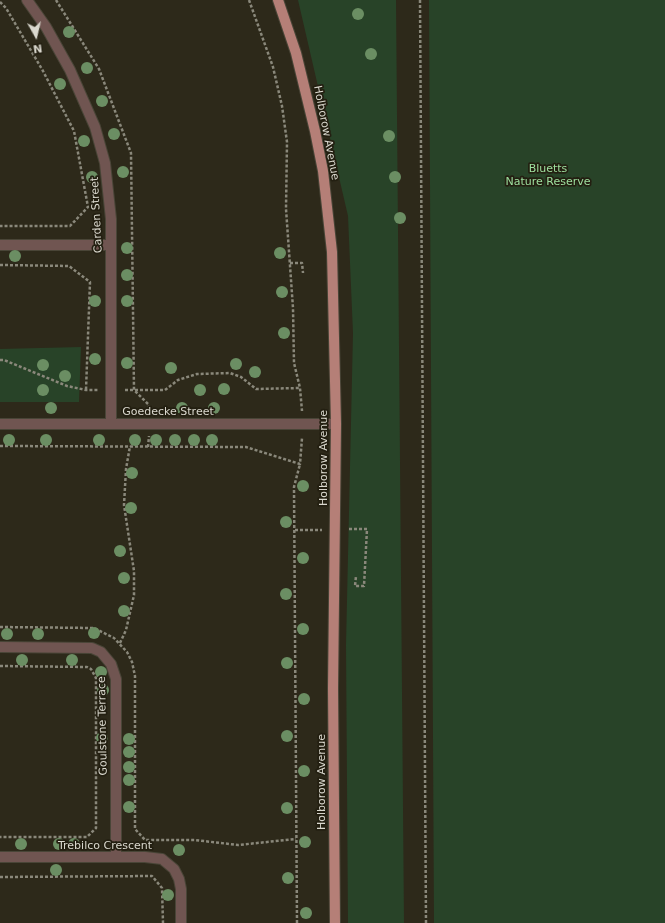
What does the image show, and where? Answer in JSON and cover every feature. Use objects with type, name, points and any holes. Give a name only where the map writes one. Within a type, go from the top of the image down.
[{"type":"main road","name":"Holborow Avenue","points":[[278,0],[306,92],[322,165],[328,211],[335,292],[336,424],[333,688],[335,923]]},
{"type":"street","name":"Carden Street","points":[[27,0],[59,48],[95,127],[108,181],[111,245],[111,424]]},
{"type":"street","points":[[0,245],[111,245]]},
{"type":"street","name":"Goedecke Street","points":[[0,424],[336,424]]},
{"type":"street","name":"Goulstone Terrace","points":[[0,647],[92,648],[101,652],[111,664],[116,679],[116,857]]},
{"type":"street","name":"Trebilco Crescent","points":[[0,857],[153,857],[162,860],[170,865],[180,884],[181,923]]},
{"type":"path","points":[[249,0],[273,67],[282,106],[287,142],[286,209],[294,363],[300,388],[302,424],[302,454],[294,487],[297,923]]},
{"type":"path","points":[[420,0],[426,923]]},
{"type":"path","points":[[0,2],[6,8],[43,71],[74,131],[88,207],[70,226],[0,226]]},
{"type":"path","points":[[290,263],[302,263],[303,273]]},
{"type":"path","points":[[0,265],[69,266],[90,282],[86,390],[67,386],[4,360],[0,360]]},
{"type":"path","points":[[165,390],[178,380],[197,374],[230,373],[240,377],[256,388],[300,388]]},
{"type":"path","points":[[134,390],[149,405]]},
{"type":"path","points":[[0,446],[246,447],[300,464]]},
{"type":"path","points":[[120,643],[130,618],[134,595],[134,571],[124,505],[125,475],[130,446]]},
{"type":"path","points":[[0,627],[94,628],[104,632],[120,643],[132,662],[135,676],[135,829],[145,840],[195,840],[238,845],[296,839]]},
{"type":"path","points":[[0,666],[86,667],[92,669],[96,678],[96,828],[87,837],[0,837]]},
{"type":"path","points":[[0,877],[152,876],[162,888],[163,923]]},
{"type":"green space","points":[[298,0],[396,0],[404,923],[348,923],[346,645],[353,333],[348,216]]},
{"type":"green space","name":"Bluetts Nature Reserve","points":[[429,0],[665,0],[665,923],[434,923]]},
{"type":"green space","points":[[81,347],[79,402],[0,402],[0,349]]}]
